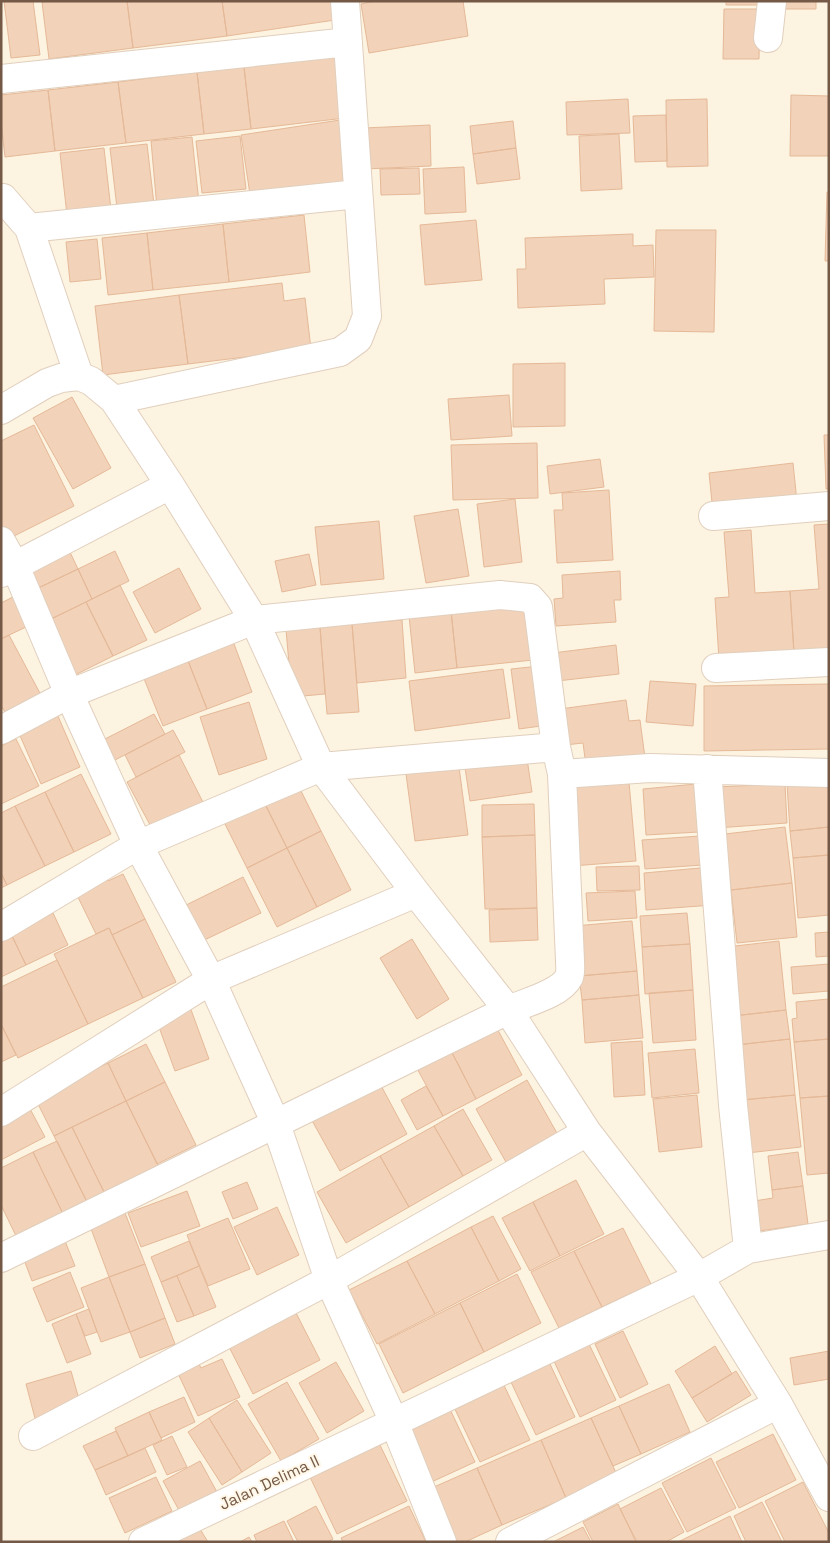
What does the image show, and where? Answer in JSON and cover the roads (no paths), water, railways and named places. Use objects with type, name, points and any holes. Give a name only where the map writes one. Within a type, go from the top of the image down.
[{"type":"street","points":[[114,400],[340,352],[358,339],[368,316],[345,1]]},
{"type":"street","points":[[768,38],[772,1]]},
{"type":"street","points":[[1,80],[348,42]]},
{"type":"street","points":[[2,193],[29,228],[79,376]]},
{"type":"street","points":[[29,228],[358,194]]},
{"type":"street","points":[[1,410],[48,383],[61,378],[79,376],[91,380],[114,400],[170,485],[254,620],[321,766],[416,893],[508,1010],[588,1132],[699,1277],[778,1404],[829,1497]]},
{"type":"street","points":[[8,570],[170,485]]},
{"type":"street","points":[[713,516],[829,506]]},
{"type":"street","points":[[1,541],[8,570],[138,845],[211,980],[276,1124],[329,1280],[394,1422],[442,1542]]},
{"type":"street","points":[[1,730],[68,694],[254,620],[500,595],[530,598],[538,608],[556,747],[562,774],[570,961],[570,976],[557,990],[508,1010],[1,1258]]},
{"type":"street","points":[[716,668],[829,662]]},
{"type":"street","points":[[1,927],[138,845],[321,766],[556,747]]},
{"type":"street","points":[[562,774],[650,768],[707,768],[829,773]]},
{"type":"street","points":[[707,768],[733,1105],[748,1249]]},
{"type":"street","points":[[1,1112],[211,980],[416,893]]},
{"type":"street","points":[[33,1436],[329,1280],[588,1132]]},
{"type":"street","name":"Jalan Delima II","points":[[143,1542],[699,1277],[748,1249],[829,1235]]},
{"type":"street","points":[[510,1542],[778,1404]]}]
